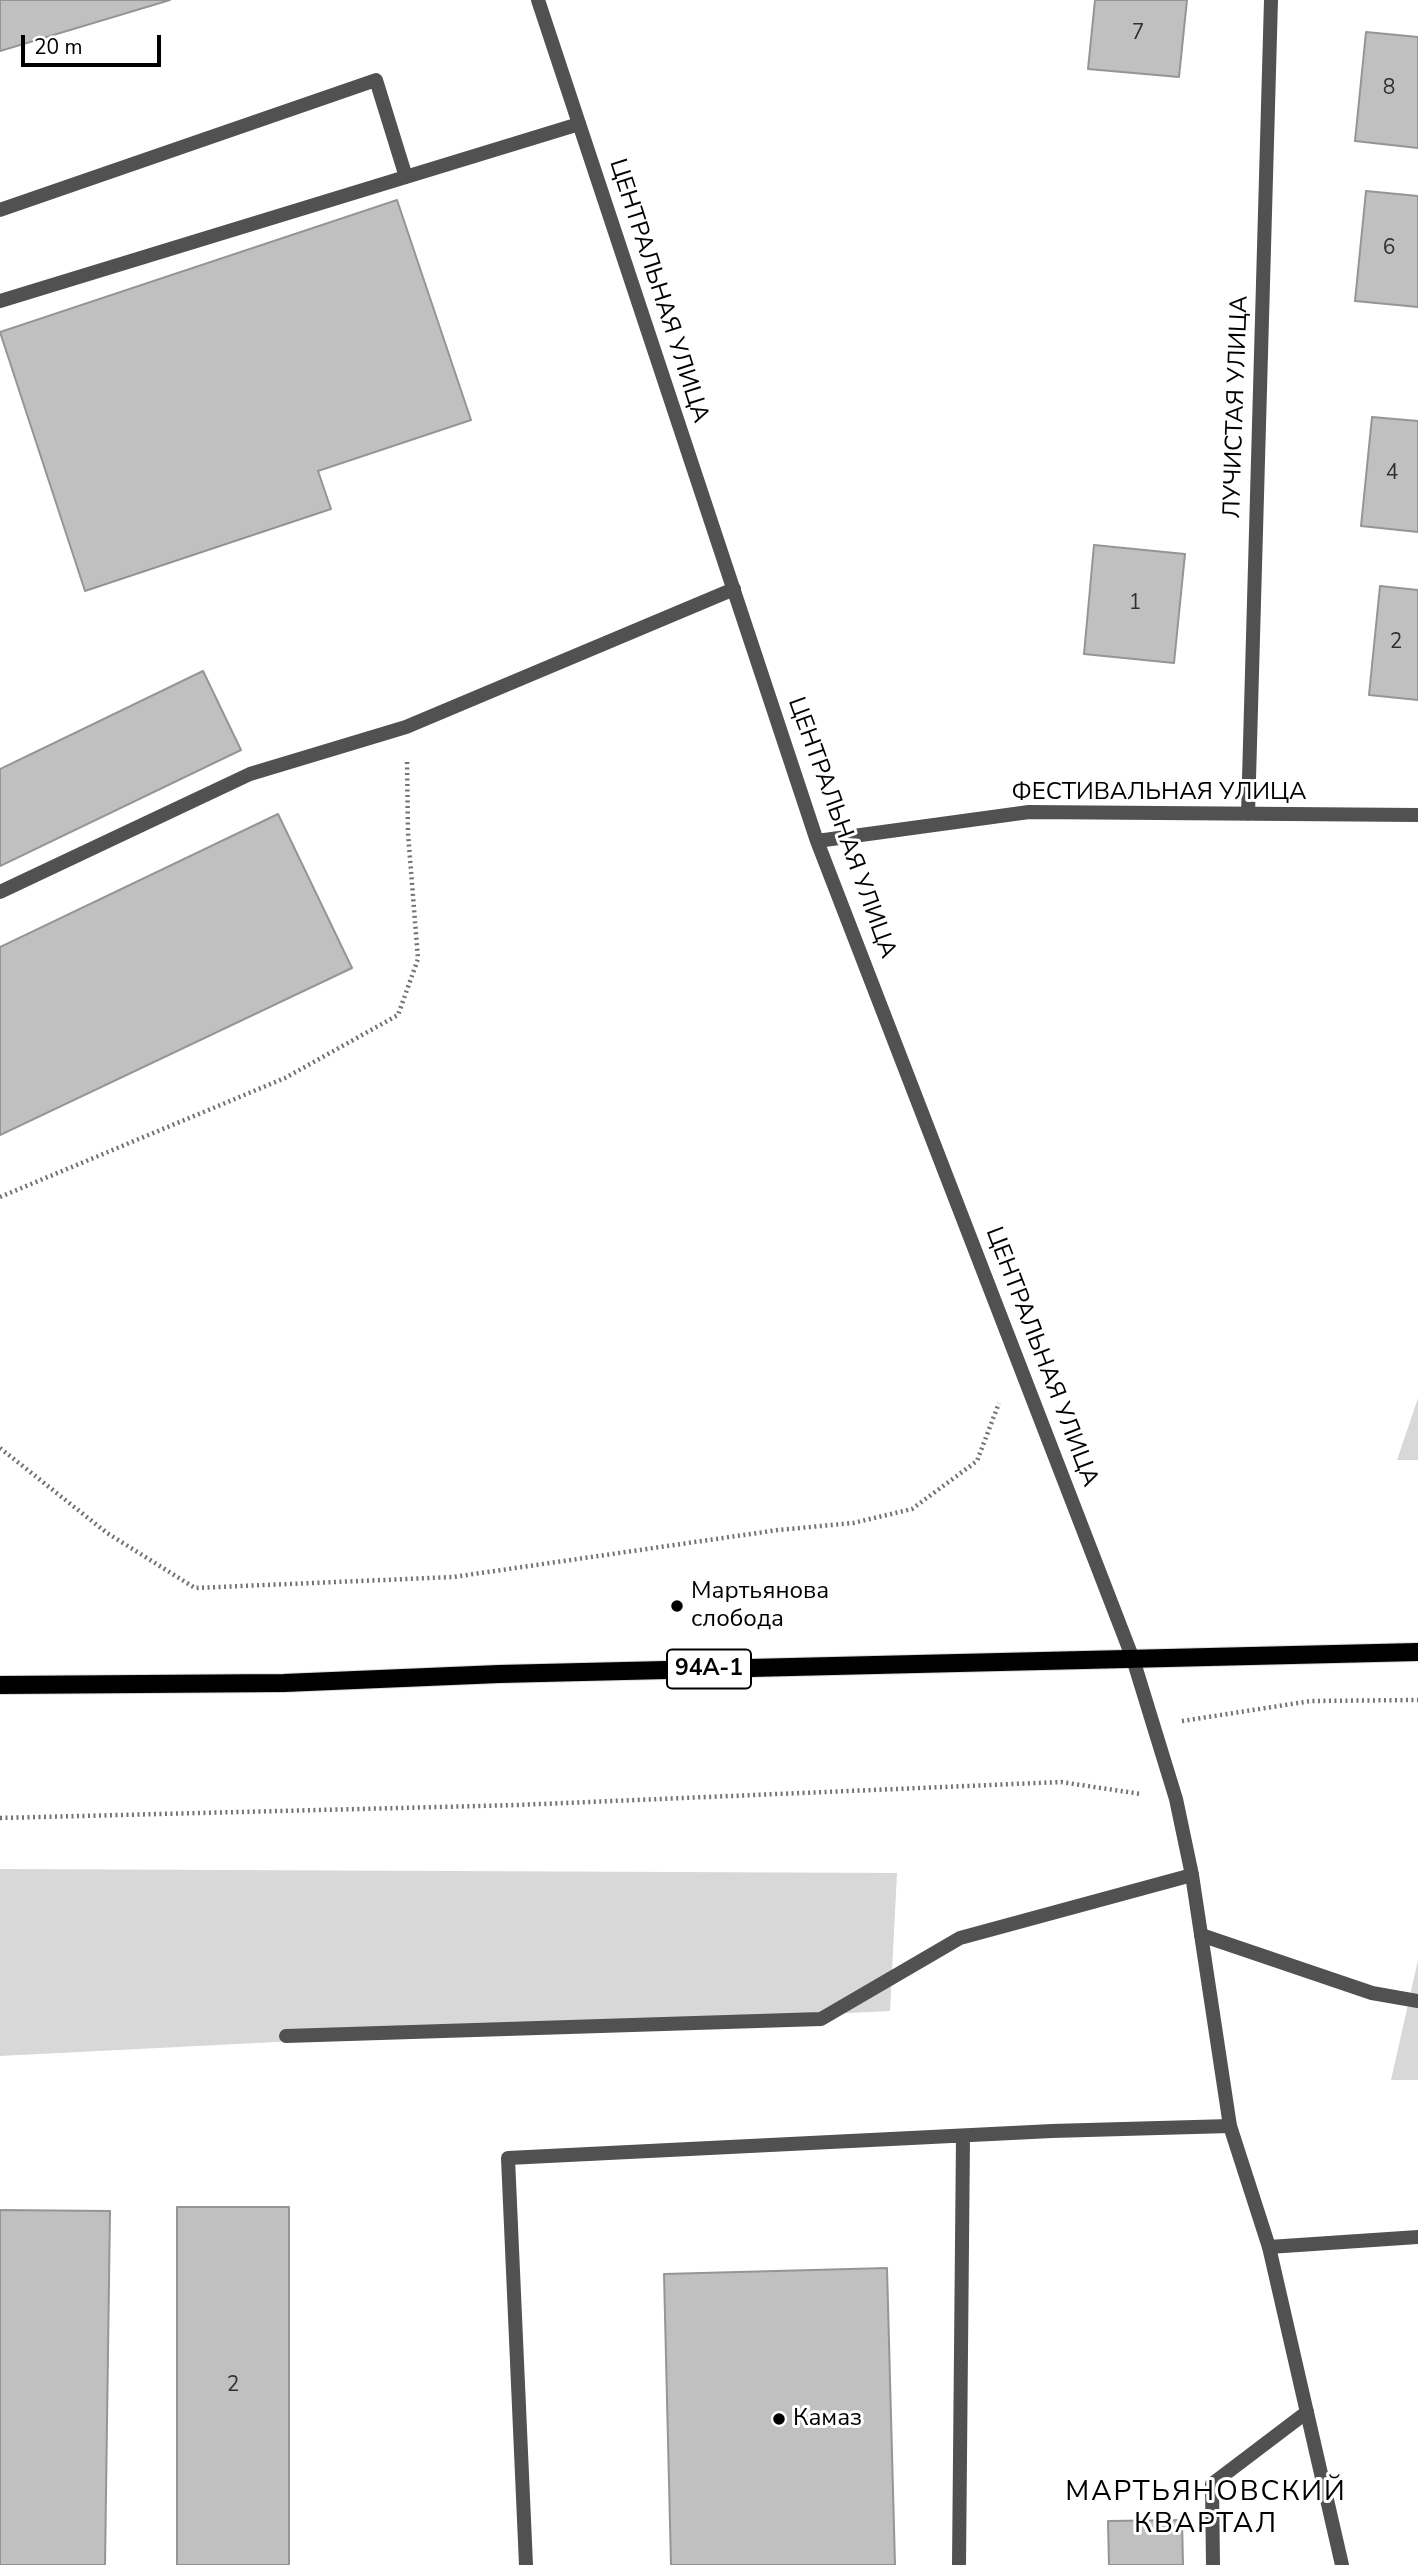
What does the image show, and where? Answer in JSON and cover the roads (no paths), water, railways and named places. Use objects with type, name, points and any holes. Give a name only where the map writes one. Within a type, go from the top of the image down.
[{"type":"main road","name":"94А-1","points":[[0,1685],[284,1683],[499,1674],[1418,1652]]},
{"type":"street","name":"ЦЕНТРАЛЬНАЯ УЛИЦА","points":[[538,0],[817,841],[1133,1659],[1154,1725],[1176,1799],[1192,1875],[1230,2126],[1269,2247],[1342,2565]]},
{"type":"street","name":"ЛУЧИСТАЯ УЛИЦА","points":[[1248,814],[1271,0]]},
{"type":"street","points":[[0,210],[376,80],[405,177]]},
{"type":"street","points":[[0,301],[579,124]]},
{"type":"street","points":[[0,892],[250,774],[406,727],[734,589]]},
{"type":"street","name":"ФЕСТИВАЛЬНАЯ УЛИЦА","points":[[817,841],[1030,812],[1418,815]]},
{"type":"street","points":[[286,2036],[821,2019],[960,1938],[1192,1875]]},
{"type":"street","points":[[1201,1935],[1372,1993],[1418,2001]]},
{"type":"street","points":[[526,2565],[508,2158],[1230,2126]]},
{"type":"street","points":[[959,2565],[963,2136]]},
{"type":"street","points":[[1269,2247],[1418,2237]]},
{"type":"street","points":[[1213,2565],[1213,2484],[1307,2412]]},
{"type":"place","name":"Мартьянова слобода","points":[[677,1606]]},
{"type":"place","name":"Камаз","points":[[779,2419]]},
{"type":"district","name":"МАРТЬЯНОВСКИЙ КВАРТАЛ","points":[[1206,2509]]}]
